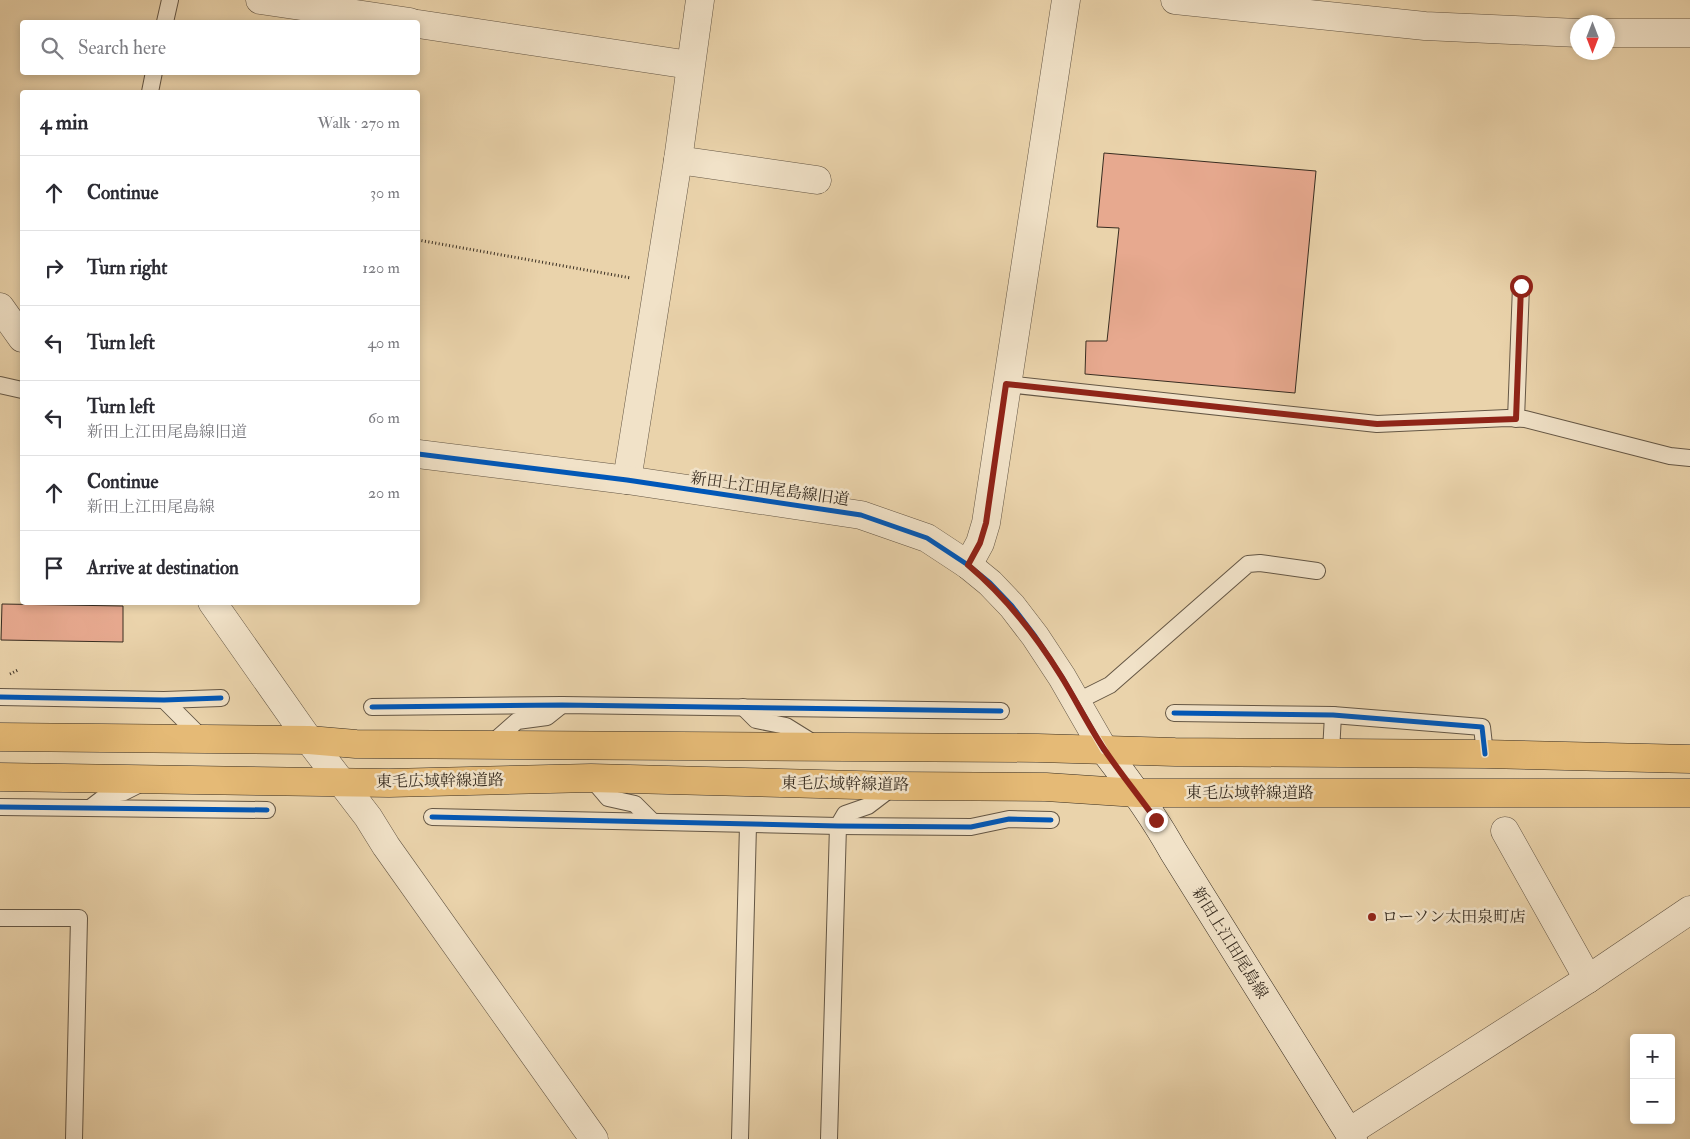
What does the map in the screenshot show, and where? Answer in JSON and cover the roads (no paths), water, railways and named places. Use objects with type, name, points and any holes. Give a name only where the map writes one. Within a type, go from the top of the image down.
[{"type":"highway","points":[[0,737],[309,740],[356,744],[1331,752],[1690,759]]},
{"type":"highway","name":"東毛広域幹線道路","points":[[0,777],[390,783],[591,778],[894,786],[1046,787],[1137,793],[1690,792]]},
{"type":"street","points":[[260,0],[396,20]]},
{"type":"street","points":[[627,480],[678,160],[700,0]]},
{"type":"street","points":[[968,565],[980,543],[986,523],[1066,0]]},
{"type":"street","points":[[1175,0],[1426,26],[1570,33]]},
{"type":"street","points":[[420,24],[690,65]]},
{"type":"street","points":[[1615,33],[1690,33]]},
{"type":"street","points":[[678,160],[817,180]]},
{"type":"street","points":[[0,307],[20,335]]},
{"type":"street","name":"新田上江田尾島線旧道","points":[[420,454],[627,480],[861,515],[927,538],[968,565],[990,583],[1012,606],[1034,636],[1104,750]]},
{"type":"street","points":[[214,605],[309,740],[368,817],[594,1139]]},
{"type":"street","name":"新田上江田尾島線","points":[[1104,750],[1137,793],[1351,1136]]},
{"type":"street","points":[[1505,831],[1588,979]]},
{"type":"street","points":[[1351,1136],[1690,910]]},
{"type":"lane","points":[[165,20],[170,0]]},
{"type":"lane","points":[[150,90],[153,75]]},
{"type":"lane","points":[[1516,419],[1521,286]]},
{"type":"lane","points":[[1006,384],[1377,424],[1525,419],[1670,456],[1690,458]]},
{"type":"lane","points":[[0,385],[20,390]]},
{"type":"lane","points":[[1076,702],[1110,685],[1248,564],[1260,563],[1317,571]]},
{"type":"lane","points":[[0,697],[164,700],[220,698]]},
{"type":"lane","points":[[164,700],[204,740]]},
{"type":"lane","points":[[372,707],[562,705],[1001,711]]},
{"type":"lane","points":[[491,744],[517,721],[547,717],[562,705]]},
{"type":"lane","points":[[743,707],[756,720],[786,726],[820,747]]},
{"type":"lane","points":[[1174,713],[1333,715],[1482,727],[1485,754]]},
{"type":"lane","points":[[1331,752],[1333,715]]},
{"type":"lane","points":[[591,778],[608,798],[635,804],[652,821]]},
{"type":"lane","points":[[90,808],[107,795],[124,792],[149,780]]},
{"type":"lane","points":[[829,1139],[838,826],[845,814],[868,806],[894,786]]},
{"type":"lane","points":[[0,796],[16,799],[28,808]]},
{"type":"lane","points":[[0,807],[267,810]]},
{"type":"lane","points":[[432,817],[652,821],[748,825],[971,827],[1009,819],[1051,820]]},
{"type":"lane","points":[[740,1139],[748,825]]},
{"type":"lane","points":[[0,918],[78,918],[74,1139]]},
{"type":"place","name":"ローソン太田泉町店","points":[[1372,917]]}]
